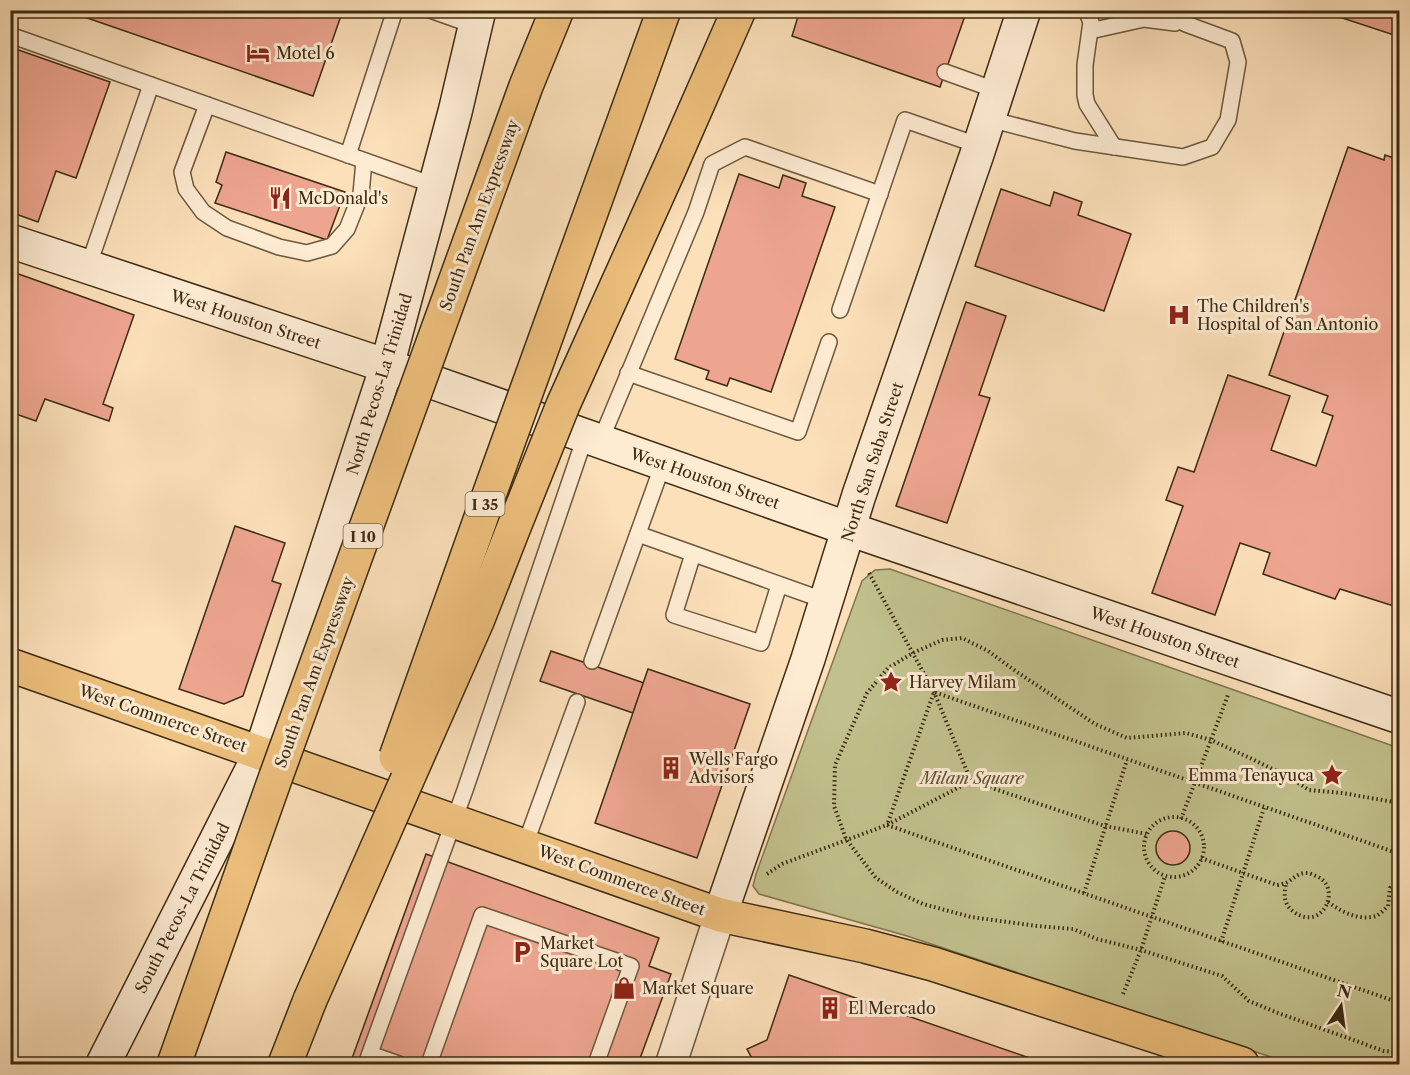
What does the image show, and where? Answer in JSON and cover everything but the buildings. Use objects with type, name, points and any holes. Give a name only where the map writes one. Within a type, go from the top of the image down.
[{"type":"main road","name":"South Pan Am Expressway","points":[[174,1065],[275,779],[522,98],[557,10]]},
{"type":"main road","name":"I 35","points":[[310,999],[664,10]]},
{"type":"main road","points":[[285,1065],[310,999],[478,619],[562,405],[739,10]]},
{"type":"main road","name":"North San Saba Street","points":[[720,915],[808,658],[859,495],[989,119],[1024,10]]},
{"type":"main road","name":"North Pecos-La Trinidad","points":[[261,752],[387,366],[455,112],[477,18]]},
{"type":"main road","name":"West Houston Street","points":[[10,241],[387,366],[849,529],[1400,717]]},
{"type":"main road","name":"West Commerce Street","points":[[10,665],[720,915],[865,946],[933,964],[1242,1065]]},
{"type":"main road","name":"South Pecos-La Trinidad","points":[[103,1065],[261,752]]},
{"type":"street","points":[[671,1065],[720,915]]},
{"type":"lane","points":[[348,155],[395,10]]},
{"type":"lane","points":[[430,10],[477,18]]},
{"type":"lane","points":[[1086,10],[1091,22],[1085,65],[1085,95],[1087,104],[1114,147]]},
{"type":"lane","points":[[840,310],[905,120],[989,119],[1075,141],[1183,157],[1212,147],[1228,120],[1238,62],[1232,41],[1186,24],[1160,10]]},
{"type":"lane","points":[[1090,30],[1144,19],[1186,24]]},
{"type":"lane","points":[[10,35],[435,186]]},
{"type":"lane","points":[[945,72],[989,119]]},
{"type":"lane","points":[[88,267],[150,85]]},
{"type":"lane","points":[[207,105],[182,172],[186,189],[202,212],[227,228],[279,247],[307,253],[332,246],[347,229],[361,194],[364,161]]},
{"type":"lane","points":[[399,1065],[368,1059],[592,439],[628,373],[696,212],[712,164],[745,147],[880,194]]},
{"type":"lane","points":[[628,373],[798,432],[829,342]]},
{"type":"lane","points":[[592,661],[663,464]]},
{"type":"lane","points":[[638,534],[826,602]]},
{"type":"lane","points":[[693,554],[674,615],[760,643],[779,585]]},
{"type":"lane","points":[[525,845],[577,702]]},
{"type":"lane","points":[[429,1065],[482,915],[631,966],[596,1065]]},
{"type":"path","points":[[869,573],[934,692],[971,781]]},
{"type":"path","points":[[1400,803],[1309,790],[1289,777],[1211,740],[1186,733],[1127,738],[1095,724],[988,651],[962,638],[942,640],[913,653],[888,669],[867,693],[835,765],[834,806],[846,839],[876,879],[897,892],[924,904],[971,917],[1072,929],[1097,939],[1141,950],[1222,976],[1249,1001],[1278,1013],[1384,1051],[1400,1052]]},
{"type":"path","points":[[934,692],[1400,854]]},
{"type":"path","points":[[887,825],[934,692]]},
{"type":"path","points":[[1181,819],[1228,695]]},
{"type":"path","points":[[1084,893],[1127,760]]},
{"type":"path","points":[[762,877],[783,864],[887,825],[971,781],[1105,826],[1147,834]]},
{"type":"path","points":[[1221,942],[1264,808]]},
{"type":"path","points":[[1174,817],[1191,823],[1199,832],[1203,842],[1201,858],[1194,870],[1180,877],[1165,876],[1156,872],[1148,863],[1144,853],[1147,834],[1155,824],[1164,819],[1174,817]]},
{"type":"path","points":[[887,825],[1400,1003]]},
{"type":"path","points":[[1201,858],[1277,885],[1307,873],[1322,878],[1329,890],[1328,902],[1319,915],[1307,918],[1298,915],[1289,908],[1284,897],[1286,883]]},
{"type":"path","points":[[1121,1000],[1141,950],[1165,876]]},
{"type":"path","points":[[1328,902],[1340,910],[1359,917],[1378,915],[1388,906],[1390,888],[1400,880]]},
{"type":"green space","name":"Milam Square","points":[[890,569],[1399,748],[1399,1064],[1292,1064],[907,936],[759,894],[753,886],[756,874],[862,581],[875,570]]},
{"type":"place","name":"Motel 6","points":[[258,53]]},
{"type":"place","name":"McDonald's","points":[[280,198]]},
{"type":"place","name":"The Children's Hospital of San Antonio","points":[[1179,315]]},
{"type":"place","name":"Harvey Milam","points":[[891,682]]},
{"type":"place","name":"Wells Fargo Advisors","points":[[671,768]]},
{"type":"place","name":"Emma Tenayuca","points":[[1332,775]]},
{"type":"place","name":"Market Square Lot","points":[[522,952]]},
{"type":"place","name":"Market Square","points":[[624,988]]},
{"type":"place","name":"El Mercado","points":[[830,1008]]}]
